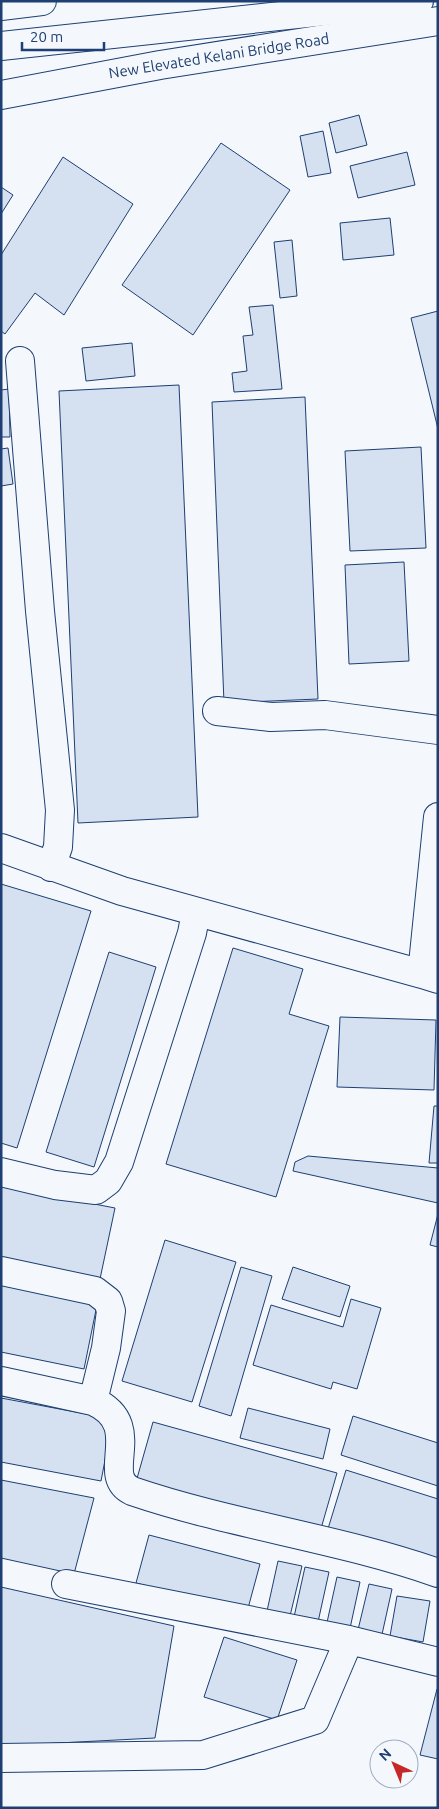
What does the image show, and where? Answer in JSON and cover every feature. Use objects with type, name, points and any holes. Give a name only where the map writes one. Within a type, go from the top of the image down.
[{"type":"main road","points":[[1,6],[42,1]]},
{"type":"main road","points":[[1,46],[419,1]]},
{"type":"main road","name":"New Elevated Kelani Bridge Road","points":[[1,95],[170,63],[438,21]]},
{"type":"main road","points":[[20,361],[40,611],[60,810],[58,848],[51,867]]},
{"type":"main road","points":[[217,710],[271,717],[325,715],[438,730]]},
{"type":"main road","points":[[1,848],[122,891],[430,976],[438,817]]},
{"type":"main road","points":[[1,1172],[55,1185],[96,1190],[108,1181],[118,1162],[189,942],[196,912]]},
{"type":"main road","points":[[1,1271],[95,1291],[108,1301],[111,1311],[106,1348],[93,1401]]},
{"type":"main road","points":[[1,1381],[93,1401],[104,1406],[120,1427],[121,1437],[118,1466],[120,1480],[126,1488],[176,1506],[328,1543],[438,1573]]},
{"type":"main road","points":[[66,1584],[349,1640],[438,1662]]},
{"type":"main road","points":[[1,1758],[203,1755],[315,1720],[349,1640]]},
{"type":"building","points":[[359,115],[367,145],[336,153],[329,123]]},
{"type":"building","points":[[323,131],[331,173],[308,177],[300,136]]},
{"type":"building","points":[[221,143],[290,190],[193,335],[122,285]]},
{"type":"building","points":[[407,152],[415,185],[358,198],[350,166]]},
{"type":"building","points":[[63,157],[133,204],[64,315],[35,293],[5,334],[1,331],[1,255]]},
{"type":"building","points":[[1,187],[13,195],[1,214]]},
{"type":"building","points":[[390,218],[394,255],[343,260],[340,223]]},
{"type":"building","points":[[292,240],[297,296],[280,298],[274,242]]},
{"type":"building","points":[[273,305],[282,389],[234,392],[232,373],[247,371],[243,336],[253,335],[249,307]]},
{"type":"building","points":[[438,311],[438,429],[411,318]]},
{"type":"building","points":[[132,343],[135,376],[86,381],[82,348]]},
{"type":"building","points":[[179,385],[198,817],[78,823],[59,391]]},
{"type":"building","points":[[9,389],[10,437],[1,437],[1,390]]},
{"type":"building","points":[[305,397],[318,699],[224,703],[212,402]]},
{"type":"building","points":[[421,447],[426,548],[350,551],[345,451]]},
{"type":"building","points":[[8,448],[13,484],[1,486],[1,449]]},
{"type":"building","points":[[404,562],[409,661],[349,664],[345,565]]},
{"type":"building","points":[[1,884],[91,911],[17,1148],[1,1143]]},
{"type":"building","points":[[233,948],[303,969],[289,1014],[329,1026],[276,1197],[166,1164]]},
{"type":"building","points":[[109,952],[156,967],[94,1167],[46,1152]]},
{"type":"building","points":[[340,1017],[436,1020],[434,1090],[337,1087]]},
{"type":"building","points":[[434,1106],[438,1106],[438,1163],[429,1163]]},
{"type":"building","points":[[308,1156],[438,1168],[438,1203],[293,1171],[295,1162]]},
{"type":"building","points":[[1,1186],[115,1208],[100,1279],[1,1259]]},
{"type":"building","points":[[438,1214],[438,1247],[430,1245]]},
{"type":"building","points":[[165,1240],[236,1262],[192,1402],[122,1381]]},
{"type":"building","points":[[241,1267],[272,1276],[231,1416],[199,1406]]},
{"type":"building","points":[[293,1267],[350,1286],[340,1317],[282,1299]]},
{"type":"building","points":[[1,1282],[98,1300],[84,1369],[1,1352]]},
{"type":"building","points":[[351,1299],[381,1308],[357,1389],[333,1382],[331,1389],[253,1365],[271,1305],[343,1327]]},
{"type":"building","points":[[1,1398],[113,1419],[101,1481],[1,1462]]},
{"type":"building","points":[[248,1408],[330,1429],[323,1459],[240,1438]]},
{"type":"building","points":[[353,1416],[438,1443],[438,1486],[341,1455]]},
{"type":"building","points":[[153,1422],[337,1473],[318,1539],[134,1489]]},
{"type":"building","points":[[346,1470],[438,1499],[438,1566],[327,1532]]},
{"type":"building","points":[[1,1480],[94,1498],[74,1574],[1,1558]]},
{"type":"building","points":[[149,1535],[260,1564],[247,1612],[136,1583]]},
{"type":"building","points":[[278,1561],[302,1566],[290,1616],[267,1611]]},
{"type":"building","points":[[305,1567],[329,1572],[318,1622],[294,1617]]},
{"type":"building","points":[[337,1577],[360,1582],[349,1633],[326,1627]]},
{"type":"building","points":[[369,1584],[392,1589],[381,1639],[357,1634]]},
{"type":"building","points":[[1,1587],[174,1626],[155,1738],[1,1746]]},
{"type":"building","points":[[397,1596],[430,1601],[423,1642],[390,1636]]},
{"type":"building","points":[[224,1637],[297,1660],[277,1720],[204,1697]]},
{"type":"building","points":[[438,1689],[438,1759],[420,1755]]}]
